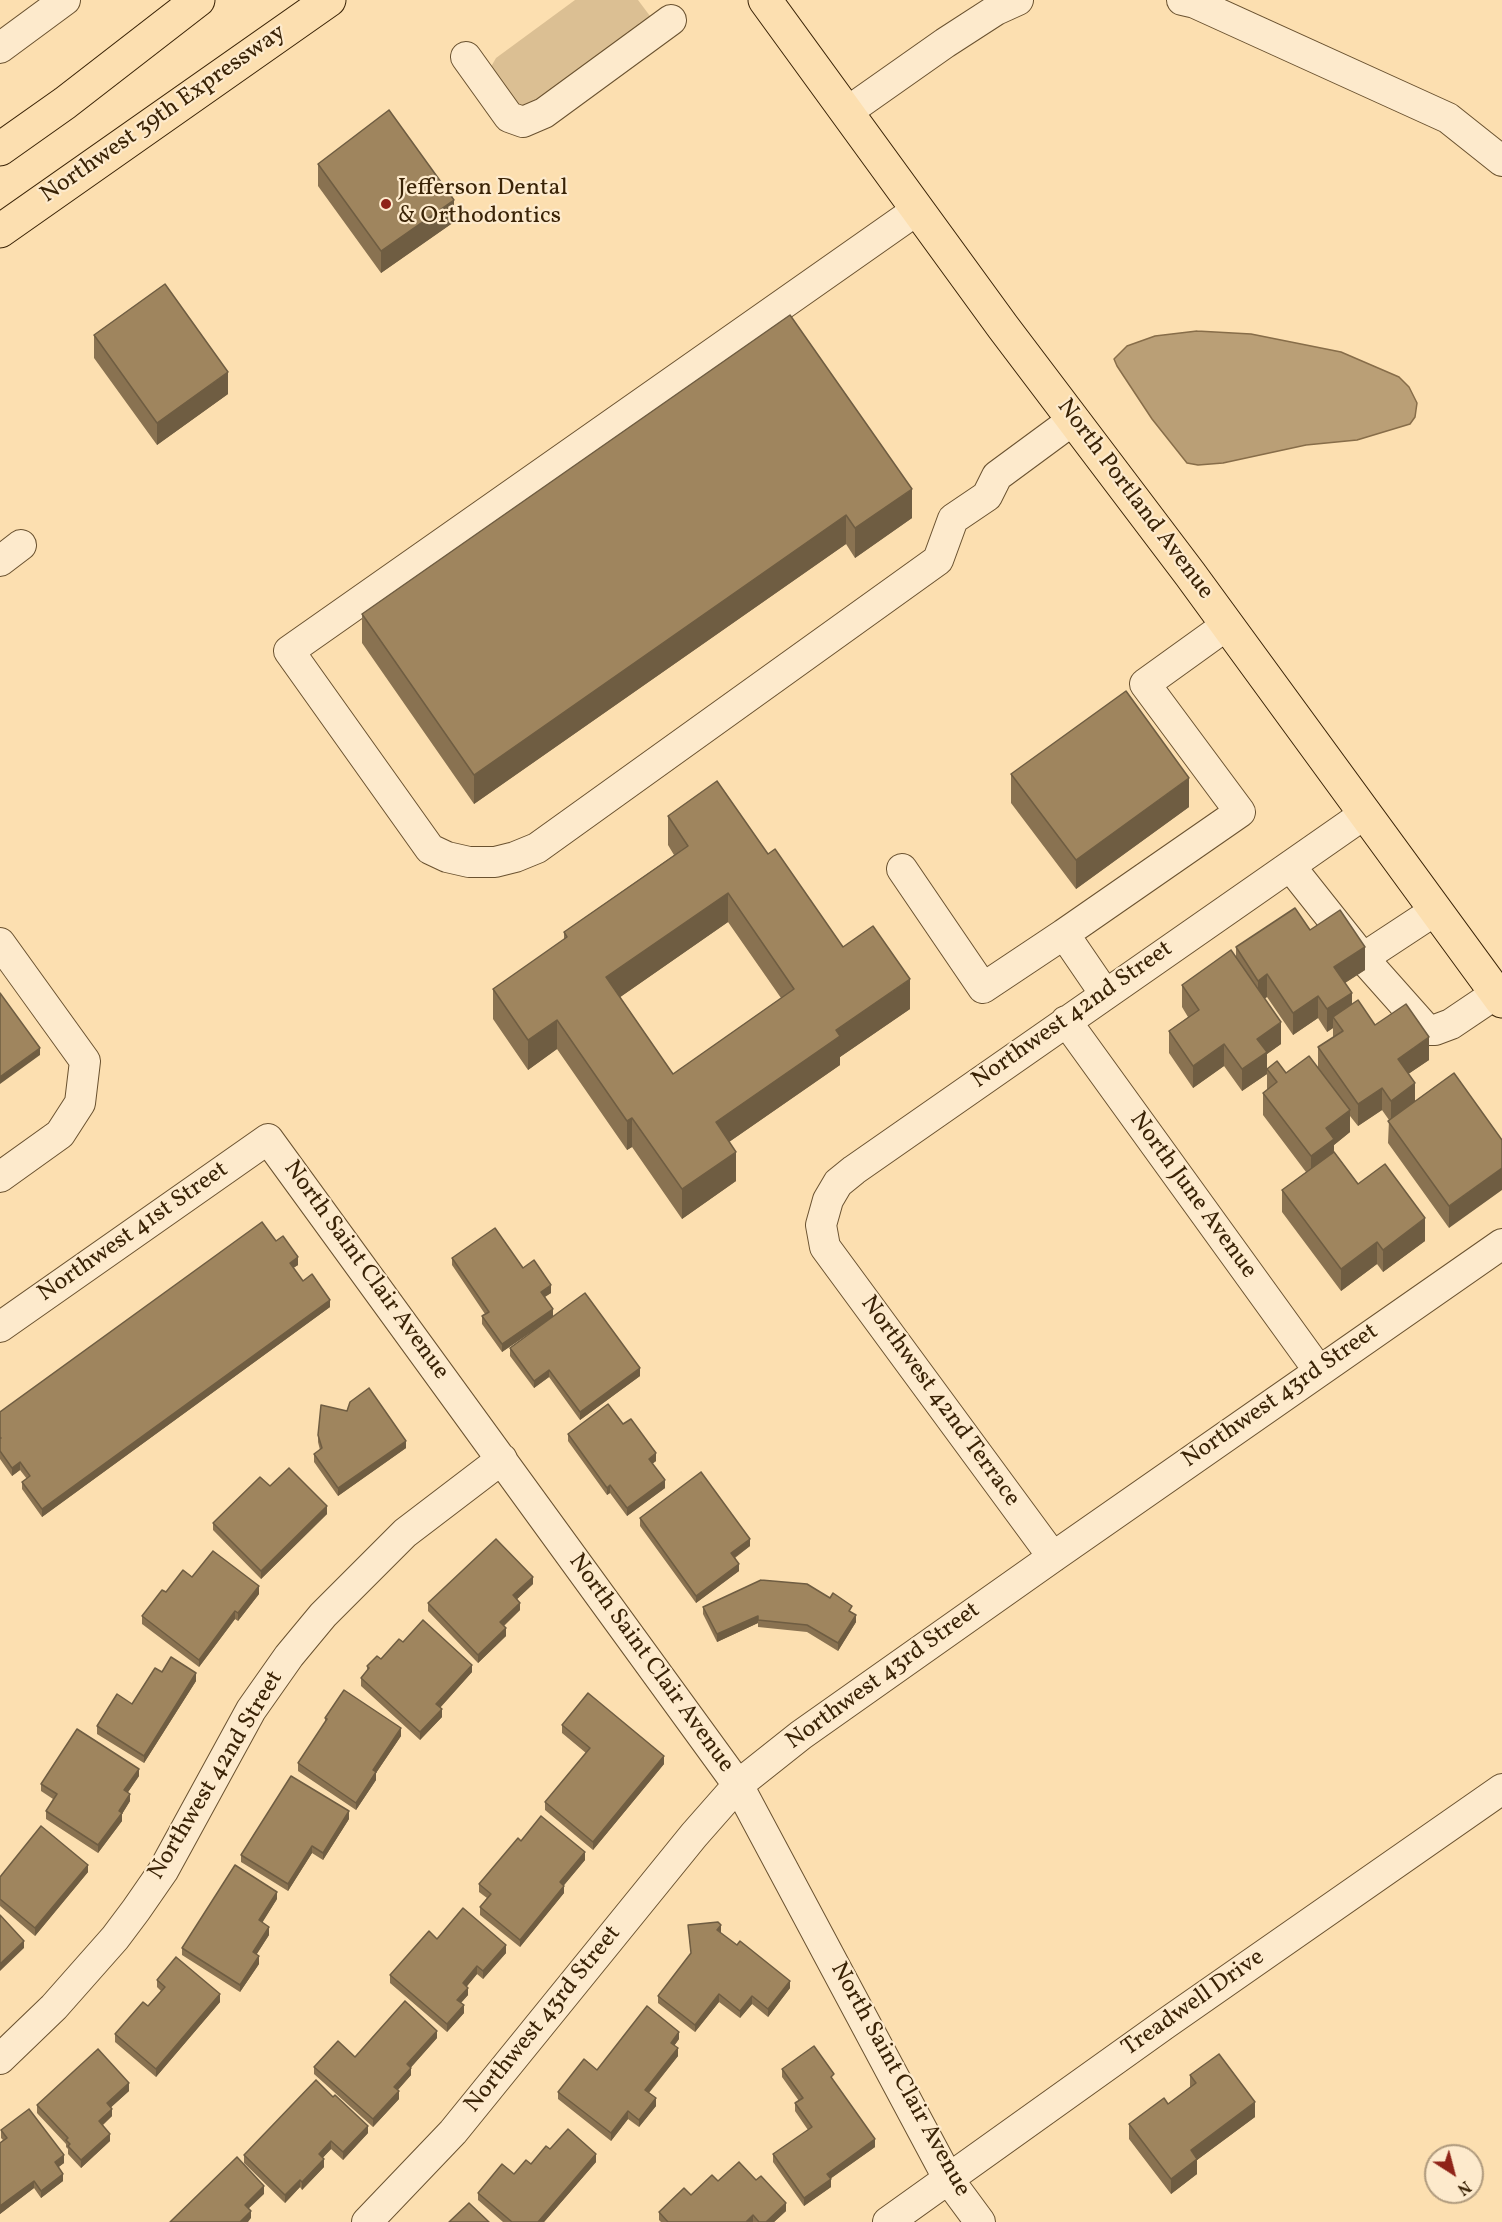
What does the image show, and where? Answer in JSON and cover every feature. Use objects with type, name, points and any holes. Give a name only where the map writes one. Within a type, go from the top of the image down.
[{"type":"main road","points":[[0,149],[65,103],[198,0]]},
{"type":"main road","name":"Northwest 39th Expressway","points":[[0,231],[329,0]]},
{"type":"main road","name":"North Portland Avenue","points":[[765,0],[917,210],[1227,625],[1499,997]]},
{"type":"street","points":[[0,48],[65,0]]},
{"type":"street","points":[[847,112],[945,42],[996,10],[1018,0]]},
{"type":"street","points":[[1189,1],[1448,118],[1502,161]]},
{"type":"street","points":[[466,57],[509,117],[523,122],[544,112],[671,20]]},
{"type":"street","points":[[917,210],[290,651],[430,849],[447,857],[469,862],[495,862],[537,848],[938,560],[953,519],[987,496],[997,476],[1073,420]]},
{"type":"street","points":[[0,543],[21,545],[0,561]]},
{"type":"street","points":[[902,869],[984,988],[1240,812],[1145,684],[1227,625]]},
{"type":"street","name":"Northwest 42nd Street","points":[[825,1247],[821,1225],[828,1200],[838,1183],[1066,1021],[1366,813]]},
{"type":"street","points":[[1290,866],[1363,958],[1426,1030],[1435,1030],[1451,1024],[1499,997]]},
{"type":"street","points":[[1363,958],[1436,910]]},
{"type":"street","points":[[1064,934],[1105,994]]},
{"type":"street","points":[[0,943],[85,1061],[80,1103],[60,1134],[0,1177]]},
{"type":"street","name":"North June Avenue","points":[[1066,1021],[1319,1371]]},
{"type":"street","name":"Northwest 41st Street","points":[[0,1327],[268,1139]]},
{"type":"street","name":"North Saint Clair Avenue","points":[[268,1139],[738,1785],[949,2180],[980,2222]]},
{"type":"street","name":"Northwest 43rd Street","points":[[367,2222],[453,2132],[694,1835],[738,1785],[801,1735],[1502,1244]]},
{"type":"street","name":"Northwest 42nd Terrace","points":[[825,1247],[1053,1557]]},
{"type":"street","name":"Northwest 42nd Street","points":[[0,2059],[54,2007],[115,1938],[136,1910],[163,1871],[251,1710],[323,1615],[405,1533],[502,1459]]},
{"type":"street","name":"Treadwell Drive","points":[[888,2222],[1165,2024],[1502,1789]]},
{"type":"shaded area","points":[[575,0],[638,0],[650,16],[526,108],[514,110],[490,77],[492,65],[496,58]]},
{"type":"shaded area","points":[[1197,331],[1251,334],[1341,352],[1399,377],[1409,387],[1417,403],[1415,417],[1410,424],[1357,440],[1306,445],[1223,463],[1198,465],[1187,463],[1152,419],[1114,359],[1127,346],[1155,336]]},
{"type":"building","name":"Jefferson Dental & Orthodontics","points":[[389,110],[454,200],[381,251],[318,164]]},
{"type":"building","points":[[165,284],[228,372],[157,423],[94,335]]},
{"type":"building","points":[[790,315],[912,489],[855,528],[846,515],[474,775],[362,614]]},
{"type":"building","points":[[1126,691],[1189,778],[1076,860],[1011,774]]},
{"type":"building","points":[[717,781],[768,854],[775,849],[843,947],[873,926],[910,979],[836,1030],[840,1036],[716,1122],[736,1152],[682,1189],[632,1118],[627,1121],[557,1020],[528,1040],[493,989],[567,937],[564,932],[688,846],[668,816]],"holes":[[[728,893],[794,989],[673,1074],[606,977]]]},
{"type":"building","points":[[1295,908],[1310,930],[1340,910],[1365,947],[1334,967],[1352,993],[1327,1009],[1318,996],[1293,1013],[1267,974],[1258,981],[1236,947]]},
{"type":"building","points":[[1231,950],[1281,1022],[1257,1039],[1267,1052],[1242,1069],[1224,1044],[1193,1066],[1169,1031],[1199,1010],[1182,985]]},
{"type":"building","points":[[0,993],[40,1048],[0,1077]]},
{"type":"building","points":[[1358,1000],[1375,1025],[1406,1004],[1429,1037],[1398,1059],[1415,1083],[1391,1101],[1382,1088],[1358,1104],[1318,1047],[1343,1031],[1333,1017]]},
{"type":"building","points":[[1309,1056],[1350,1110],[1326,1128],[1334,1139],[1311,1156],[1263,1093],[1277,1082],[1267,1069],[1277,1061],[1286,1073]]},
{"type":"building","points":[[1454,1073],[1502,1140],[1502,1168],[1449,1206],[1388,1121]]},
{"type":"building","points":[[1334,1152],[1358,1184],[1385,1164],[1425,1218],[1383,1250],[1377,1242],[1341,1269],[1282,1190]]},
{"type":"building","points":[[262,1222],[276,1241],[283,1236],[298,1257],[290,1263],[303,1281],[312,1274],[330,1300],[42,1509],[22,1482],[30,1476],[20,1462],[12,1468],[0,1451],[0,1412]]},
{"type":"building","points":[[495,1228],[523,1268],[534,1260],[551,1285],[541,1292],[553,1309],[502,1344],[482,1316],[489,1312],[452,1258]]},
{"type":"building","points":[[585,1293],[640,1368],[580,1412],[549,1370],[534,1381],[510,1348]]},
{"type":"building","points":[[369,1388],[406,1441],[338,1488],[314,1454],[322,1448],[318,1435],[321,1405],[347,1411],[350,1402]]},
{"type":"building","points":[[608,1404],[623,1424],[631,1419],[656,1453],[649,1459],[665,1480],[627,1508],[610,1485],[607,1488],[568,1434]]},
{"type":"building","points":[[289,1468],[327,1506],[261,1571],[213,1523],[260,1477],[270,1486]]},
{"type":"building","points":[[701,1472],[750,1539],[731,1553],[739,1564],[696,1596],[640,1518]]},
{"type":"building","points":[[496,1539],[533,1577],[513,1595],[520,1603],[500,1622],[506,1628],[478,1655],[428,1603]]},
{"type":"building","points":[[213,1551],[259,1586],[238,1613],[235,1611],[199,1660],[142,1616],[162,1590],[166,1592],[183,1570],[192,1577]]},
{"type":"building","points":[[761,1580],[807,1584],[830,1598],[833,1593],[852,1606],[849,1611],[856,1615],[838,1643],[807,1625],[758,1620],[758,1616],[717,1634],[703,1607]]},
{"type":"building","points":[[423,1620],[472,1665],[436,1704],[442,1709],[420,1732],[361,1678],[369,1668],[367,1666],[377,1656],[381,1659],[399,1639],[403,1642]]},
{"type":"building","points":[[171,1657],[196,1673],[144,1756],[97,1726],[117,1694],[132,1704],[155,1668],[162,1672]]},
{"type":"building","points":[[344,1690],[401,1728],[373,1770],[376,1772],[356,1803],[298,1763]]},
{"type":"building","points":[[588,1693],[664,1756],[593,1842],[545,1802],[590,1748],[562,1725]]},
{"type":"building","points":[[77,1729],[139,1769],[124,1790],[130,1794],[119,1811],[122,1813],[98,1845],[46,1811],[57,1794],[41,1784]]},
{"type":"building","points":[[291,1776],[349,1811],[323,1853],[312,1846],[288,1884],[241,1855]]},
{"type":"building","points":[[541,1816],[585,1852],[560,1882],[564,1886],[520,1940],[480,1907],[491,1894],[479,1884],[518,1838],[521,1841]]},
{"type":"building","points":[[41,1826],[88,1865],[35,1928],[0,1899],[0,1877]]},
{"type":"building","points":[[235,1865],[277,1892],[259,1920],[269,1927],[253,1952],[259,1956],[240,1985],[182,1948]]},
{"type":"building","points":[[463,1908],[506,1945],[483,1971],[477,1966],[463,1983],[468,1988],[457,2000],[464,2005],[447,2024],[390,1975],[429,1931],[437,1939]]},
{"type":"building","points":[[0,1915],[24,1941],[0,1964]]},
{"type":"building","points":[[718,1922],[721,1925],[717,1930],[737,1945],[740,1941],[790,1981],[768,2009],[752,1996],[740,2011],[719,1994],[695,2025],[658,1996],[691,1953],[688,1925]]},
{"type":"building","points":[[176,1957],[220,1994],[156,2069],[115,2034],[143,2002],[148,2006],[165,1987],[157,1980]]},
{"type":"building","points":[[405,2001],[437,2031],[407,2064],[411,2068],[394,2087],[399,2091],[373,2119],[314,2067],[338,2041],[355,2057]]},
{"type":"building","points":[[647,2006],[679,2032],[671,2043],[678,2048],[645,2090],[656,2098],[639,2120],[628,2111],[611,2133],[558,2092],[584,2059],[597,2070]]},
{"type":"building","points":[[814,2046],[834,2074],[831,2077],[875,2139],[827,2174],[831,2179],[804,2198],[773,2154],[812,2127],[795,2103],[803,2098],[782,2069]]},
{"type":"building","points":[[98,2049],[129,2083],[107,2103],[112,2109],[99,2121],[110,2134],[81,2160],[68,2146],[70,2144],[66,2140],[68,2138],[37,2105]]},
{"type":"building","points":[[1219,2054],[1255,2102],[1191,2150],[1197,2159],[1171,2179],[1129,2124],[1164,2098],[1168,2104],[1196,2083],[1190,2075]]},
{"type":"building","points":[[316,2080],[368,2126],[343,2152],[331,2141],[319,2154],[324,2159],[302,2182],[300,2180],[285,2195],[244,2155]]},
{"type":"building","points":[[29,2109],[64,2155],[55,2162],[63,2174],[41,2191],[34,2181],[0,2206],[0,2143],[7,2138],[1,2130]]},
{"type":"building","points":[[568,2129],[596,2154],[538,2222],[512,2222],[478,2193],[502,2164],[514,2174],[526,2160],[531,2164],[546,2146],[550,2149]]},
{"type":"building","points":[[237,2157],[264,2186],[245,2205],[251,2211],[240,2222],[170,2222]]},
{"type":"building","points":[[739,2162],[756,2180],[761,2176],[786,2203],[766,2222],[759,2222],[753,2215],[746,2222],[668,2222],[659,2212],[684,2188],[691,2195],[712,2175],[718,2181]]},
{"type":"building","points":[[469,2203],[489,2222],[449,2222]]},
{"type":"place","name":"Jefferson Dental & Orthodontics","points":[[386,204]]}]
